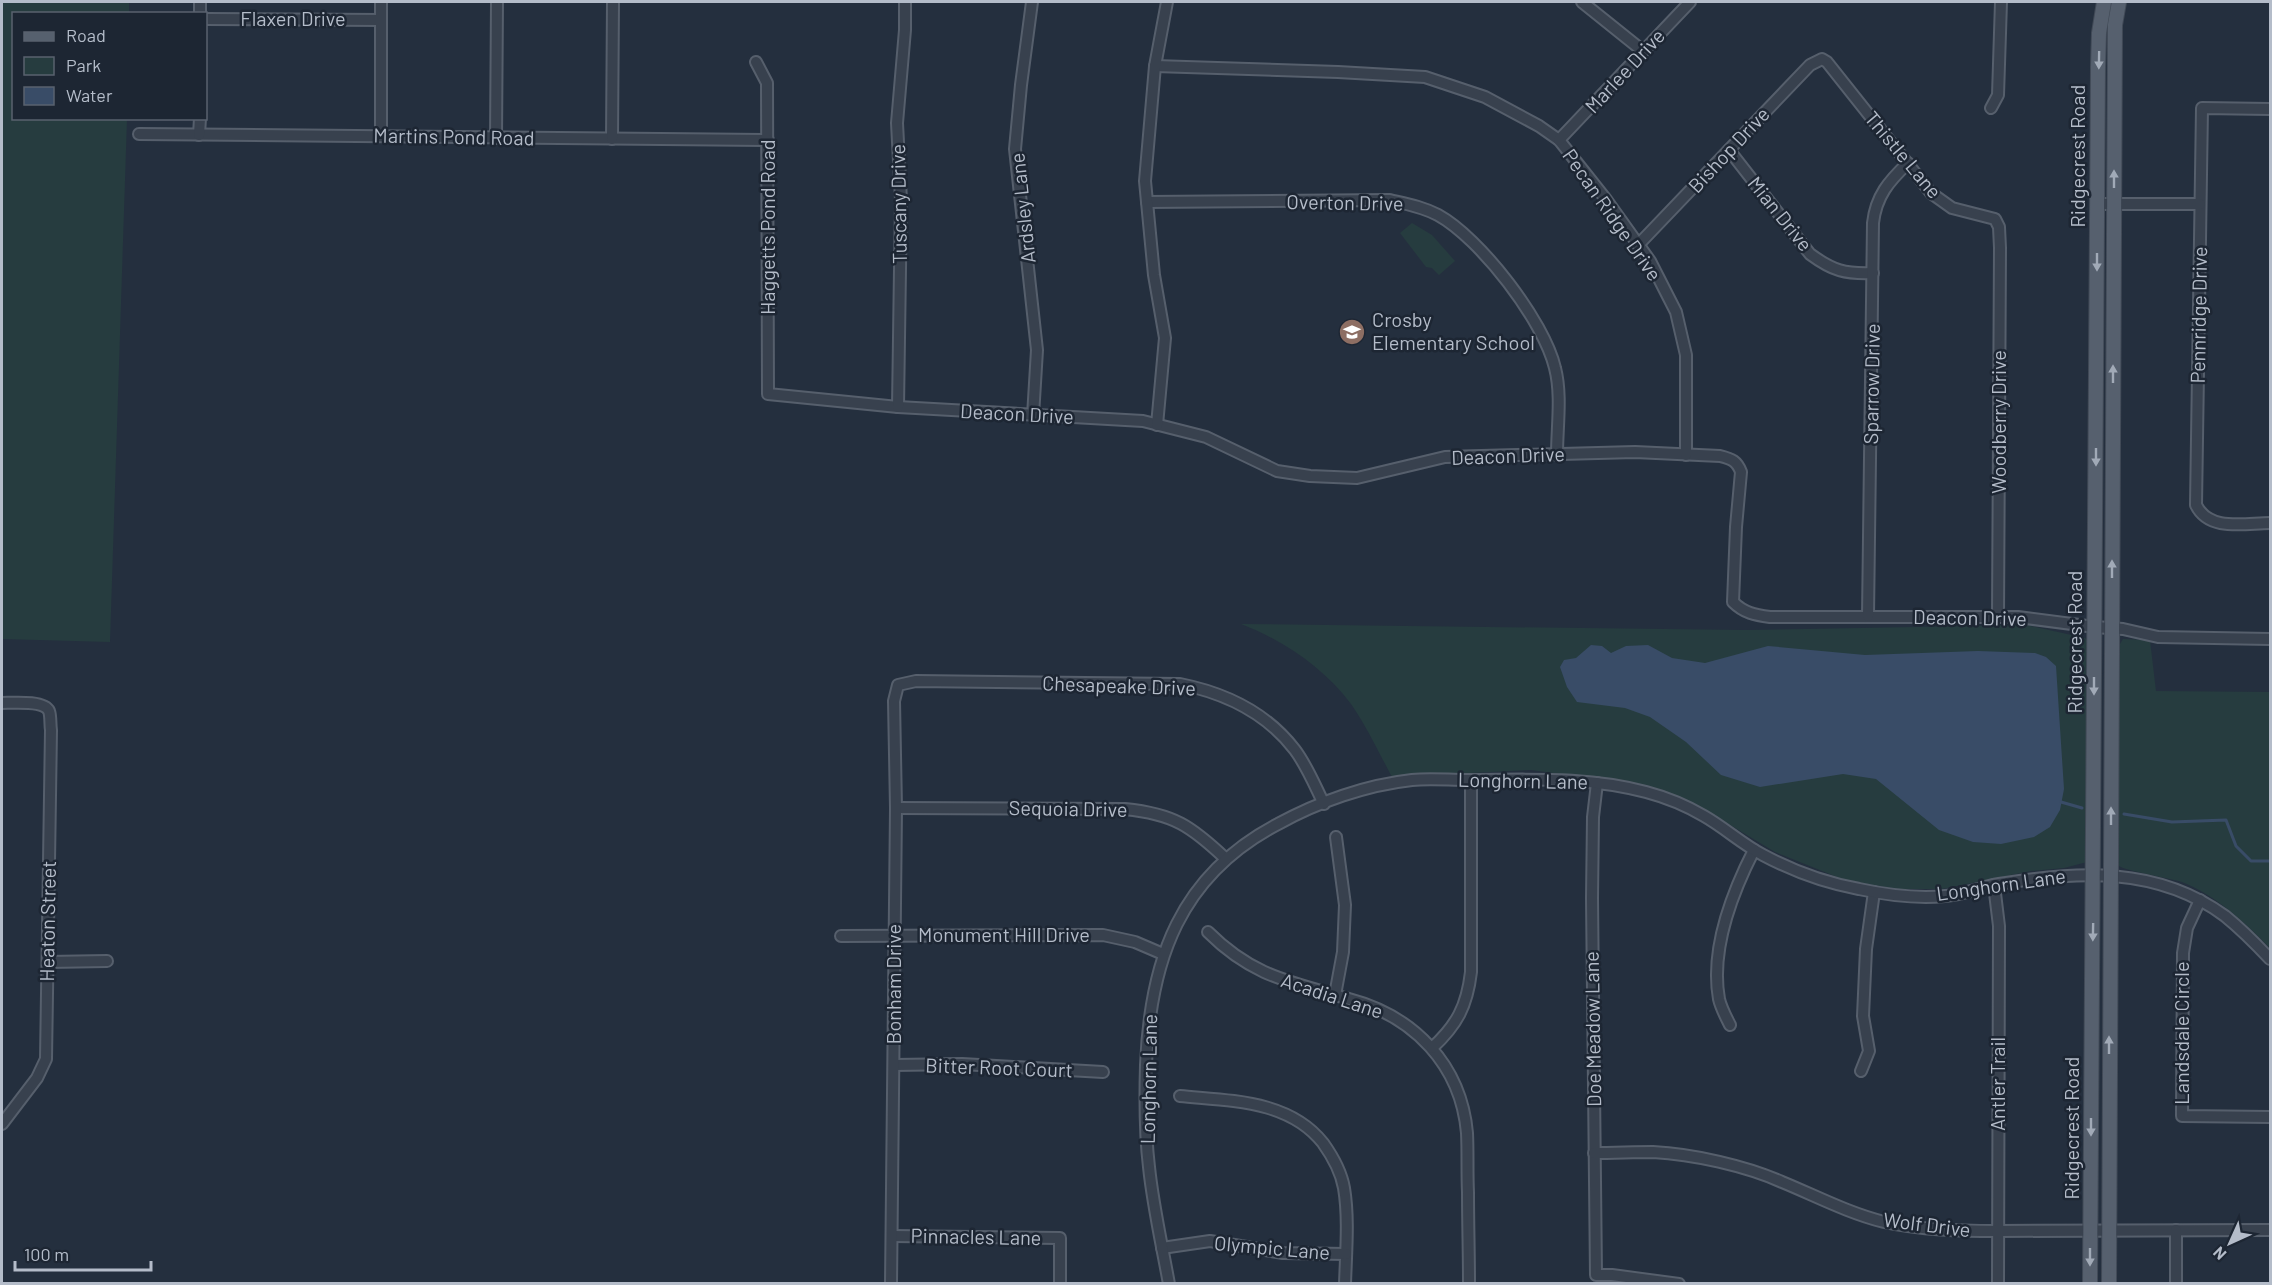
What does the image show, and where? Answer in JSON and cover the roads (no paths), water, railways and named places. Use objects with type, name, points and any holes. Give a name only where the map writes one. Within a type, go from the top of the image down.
[{"type":"main road","name":"Ridgecrest Road","points":[[2090,1284],[2097,204],[2099,33],[2104,2]]},
{"type":"main road","name":"Ridgecrest Road","points":[[2109,1284],[2115,25],[2119,2]]},
{"type":"street","points":[[381,2],[381,136]]},
{"type":"street","points":[[496,138],[497,2]]},
{"type":"street","points":[[612,138],[613,2]]},
{"type":"street","name":"Tuscany Drive","points":[[898,407],[901,200],[897,123],[905,30],[905,2]]},
{"type":"street","name":"Ardsley Lane","points":[[1032,2],[1021,85],[1016,149],[1036,350],[1033,416]]},
{"type":"street","points":[[1157,425],[1165,338],[1154,275],[1144,181],[1155,66],[1167,2]]},
{"type":"street","points":[[1582,2],[1643,51]]},
{"type":"street","name":"Marlee Drive","points":[[1559,140],[1690,2]]},
{"type":"street","points":[[1990,108],[1998,95],[2001,2]]},
{"type":"street","name":"Flaxen Drive","points":[[207,19],[381,20]]},
{"type":"street","name":"Bishop Drive","points":[[1638,245],[1810,65],[1822,58]]},
{"type":"street","name":"Thistle Lane","points":[[1822,58],[1931,193],[1952,208],[1995,219],[1999,227]]},
{"type":"street","name":"Haggetts Pond Road","points":[[756,62],[768,83],[768,394]]},
{"type":"street","name":"Pecan Ridge Drive","points":[[1155,66],[1425,77],[1485,97],[1539,126],[1559,140],[1650,261],[1676,312],[1686,355],[1686,455]]},
{"type":"street","name":"Pennridge Drive","points":[[2271,109],[2202,108],[2196,505],[2205,518],[2217,523],[2271,523]]},
{"type":"street","points":[[199,135],[200,120]]},
{"type":"street","name":"Martins Pond Road","points":[[140,134],[768,140]]},
{"type":"street","name":"Mian Drive","points":[[1729,150],[1810,254],[1827,266],[1844,273],[1873,273]]},
{"type":"street","name":"Sparrow Drive","points":[[1868,616],[1873,223],[1878,198],[1889,181],[1908,163]]},
{"type":"street","name":"Overton Drive","points":[[1147,202],[1390,200],[1417,206],[1439,216],[1463,233],[1494,266],[1540,329],[1556,370],[1557,454]]},
{"type":"street","points":[[2097,204],[2200,204]]},
{"type":"street","name":"Woodberry Drive","points":[[1998,617],[1999,227]]},
{"type":"street","name":"Deacon Drive","points":[[768,394],[898,407],[1143,421],[1206,437],[1277,471],[1310,476],[1357,478],[1445,457],[1635,452],[1720,456],[1732,459],[1738,464],[1741,472],[1733,602],[1740,609],[1752,615],[1770,617],[2018,617],[2111,627],[2158,637],[2271,639]]},
{"type":"street","name":"Chesapeake Drive","points":[[898,685],[916,681],[1180,684],[1208,690],[1234,700],[1256,713],[1275,729],[1295,750],[1323,804]]},
{"type":"street","name":"Bonham Drive","points":[[891,1284],[896,808],[894,701],[898,685]]},
{"type":"street","name":"Heaton Street","points":[[2,703],[37,703],[44,706],[49,711],[51,730],[46,1059],[38,1078],[2,1124]]},
{"type":"street","name":"Longhorn Lane","points":[[1168,1284],[1149,1167],[1145,1090],[1150,1006],[1163,954],[1188,904],[1226,859],[1263,831],[1295,815],[1352,793],[1412,780],[1551,778],[1597,783],[1648,793],[1703,815],[1754,850],[1792,869],[1837,885],[1891,896],[1947,896],[1994,885],[2060,875],[2111,874],[2151,880],[2200,900],[2228,918],[2271,959]]},
{"type":"street","points":[[1432,1048],[1456,1022],[1464,1006],[1471,972],[1471,780]]},
{"type":"street","name":"Doe Meadow Lane","points":[[1597,783],[1593,817],[1592,887],[1596,1275],[1680,1284]]},
{"type":"street","name":"Sequoia Drive","points":[[896,808],[1148,811],[1185,824],[1226,859]]},
{"type":"street","points":[[1335,995],[1343,952],[1345,905],[1336,837]]},
{"type":"street","points":[[1730,1025],[1719,1000],[1717,963],[1730,904],[1739,878],[1754,850]]},
{"type":"street","name":"Antler Trail","points":[[1994,885],[1999,926],[1998,1284]]},
{"type":"street","points":[[1862,1071],[1869,1051],[1863,1016],[1866,949],[1874,892]]},
{"type":"street","name":"Landsdale Circle","points":[[2200,900],[2187,928],[2182,953],[2182,1116],[2271,1117]]},
{"type":"street","name":"Acadia Lane","points":[[1208,932],[1235,957],[1255,969],[1277,979],[1375,1007],[1394,1016],[1424,1038],[1432,1048],[1457,1094],[1467,1132],[1469,1284]]},
{"type":"street","name":"Monument Hill Drive","points":[[841,936],[893,934],[1103,935],[1135,942],[1163,954]]},
{"type":"street","points":[[48,962],[107,961]]},
{"type":"street","name":"Bitter Root Court","points":[[894,1065],[962,1064],[1103,1072]]},
{"type":"street","points":[[1180,1096],[1252,1103],[1292,1116],[1314,1131],[1329,1150],[1340,1171],[1346,1209],[1346,1284]]},
{"type":"street","name":"Wolf Drive","points":[[1594,1153],[1655,1152],[1706,1160],[1782,1181],[1812,1197],[1884,1222],[1955,1230],[1998,1231],[2271,1230]]},
{"type":"street","points":[[2176,1230],[2176,1284]]},
{"type":"street","name":"Pinnacles Lane","points":[[892,1236],[1060,1238],[1059,1284]]},
{"type":"street","name":"Olympic Lane","points":[[1162,1248],[1210,1241],[1283,1253],[1346,1254]]},
{"type":"water","points":[[1591,645],[1602,646],[1611,653],[1626,646],[1648,645],[1672,658],[1705,663],[1768,646],[1865,655],[1978,651],[2035,653],[2046,657],[2056,666],[2064,789],[2060,810],[2050,827],[2034,837],[2001,844],[1973,842],[1939,830],[1876,779],[1843,774],[1760,787],[1721,775],[1686,742],[1650,717],[1625,708],[1577,702],[1567,687],[1560,667],[1564,660],[1576,658]]},
{"type":"waterway","points":[[2061,802],[2082,808]]},
{"type":"waterway","points":[[2124,814],[2172,822],[2226,820],[2236,846],[2251,861],[2270,861]]},
{"type":"place","name":"Crosby Elementary School","points":[[1352,332]]}]
